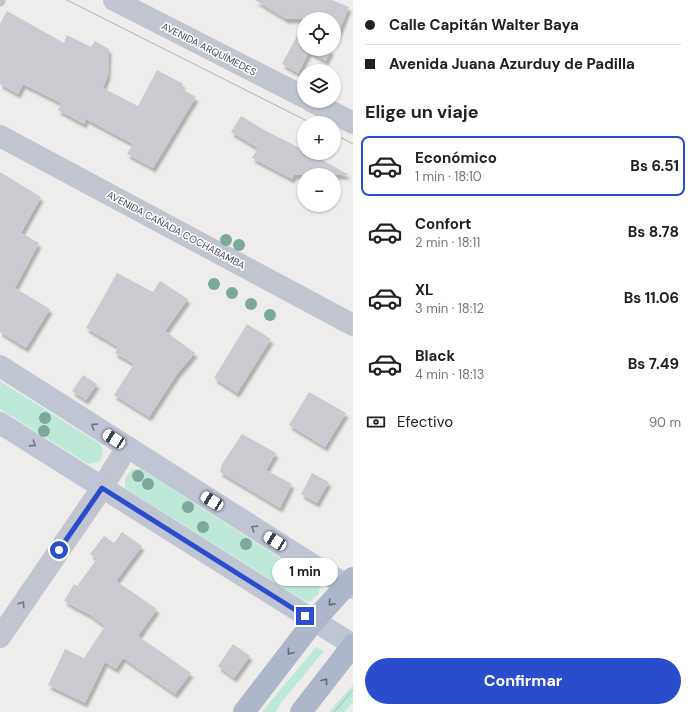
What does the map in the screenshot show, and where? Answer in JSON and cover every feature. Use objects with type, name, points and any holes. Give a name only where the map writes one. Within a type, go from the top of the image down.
[{"type":"main road","points":[[0,366],[127,447],[351,584],[314,621],[244,712]]},
{"type":"main road","points":[[0,423],[353,645],[301,712]]},
{"type":"street","name":"AVENIDA ARQUÍMEDES","points":[[114,0],[297,93]]},
{"type":"street","points":[[325,108],[353,122]]},
{"type":"street","name":"AVENIDA CAÑADA COCHABAMBA","points":[[0,136],[353,325]]},
{"type":"street","points":[[0,636],[102,488],[127,447]]},
{"type":"green space","points":[[0,381],[100,444],[103,453],[99,462],[88,464],[0,409]]},
{"type":"green space","points":[[133,469],[141,469],[317,582],[320,586],[319,593],[310,602],[305,601],[126,489],[126,478]]},
{"type":"green space","points":[[316,647],[324,651],[280,704],[276,712],[262,712]]},
{"type":"green space","points":[[353,685],[353,702],[344,712],[329,712]]},
{"type":"building","points":[[255,0],[332,0],[349,7],[341,27],[341,12],[297,12],[297,19],[286,19]]},
{"type":"building","points":[[7,11],[64,43],[67,35],[91,47],[95,41],[109,49],[108,75],[103,88],[138,106],[157,70],[183,84],[180,88],[196,97],[153,168],[127,154],[133,144],[86,119],[84,124],[58,110],[61,103],[23,84],[18,94],[0,84],[0,24]]},
{"type":"building","points":[[297,36],[297,56],[307,56],[303,64],[297,64],[297,72],[282,64]]},
{"type":"building","points":[[317,56],[328,56],[326,61]]},
{"type":"building","points":[[241,116],[266,131],[297,146],[297,160],[322,160],[337,168],[297,168],[297,175],[294,175],[292,179],[252,158],[258,148],[231,132]]},
{"type":"building","points":[[341,170],[349,175],[341,175]]},
{"type":"building","points":[[0,172],[41,197],[21,233],[39,243],[15,288],[50,309],[26,348],[0,332]]},
{"type":"building","points":[[117,273],[153,292],[160,281],[188,299],[165,331],[195,353],[177,374],[149,417],[114,395],[134,364],[115,353],[118,347],[86,328]]},
{"type":"building","points":[[247,324],[271,339],[237,393],[214,378]]},
{"type":"building","points":[[83,375],[97,384],[86,400],[72,391]]},
{"type":"building","points":[[309,392],[346,413],[325,447],[289,425]]},
{"type":"building","points":[[242,434],[276,453],[266,470],[292,484],[280,508],[220,472],[222,464]]},
{"type":"building","points":[[312,473],[329,482],[317,503],[301,494]]},
{"type":"building","points":[[122,532],[142,546],[116,581],[157,609],[138,636],[191,673],[175,694],[123,658],[116,669],[105,662],[85,703],[48,685],[65,649],[84,658],[105,626],[90,615],[64,601],[74,584],[77,586],[97,559],[90,554],[104,536],[114,543]]},
{"type":"building","points":[[233,644],[250,656],[234,678],[218,666]]},
{"type":"tram line","points":[[67,0],[297,116]]},
{"type":"tram line","points":[[341,138],[353,144]]},
{"type":"tram line","points":[[334,712],[353,690]]},
{"type":"route","points":[[59,550],[102,488],[305,616]]}]
